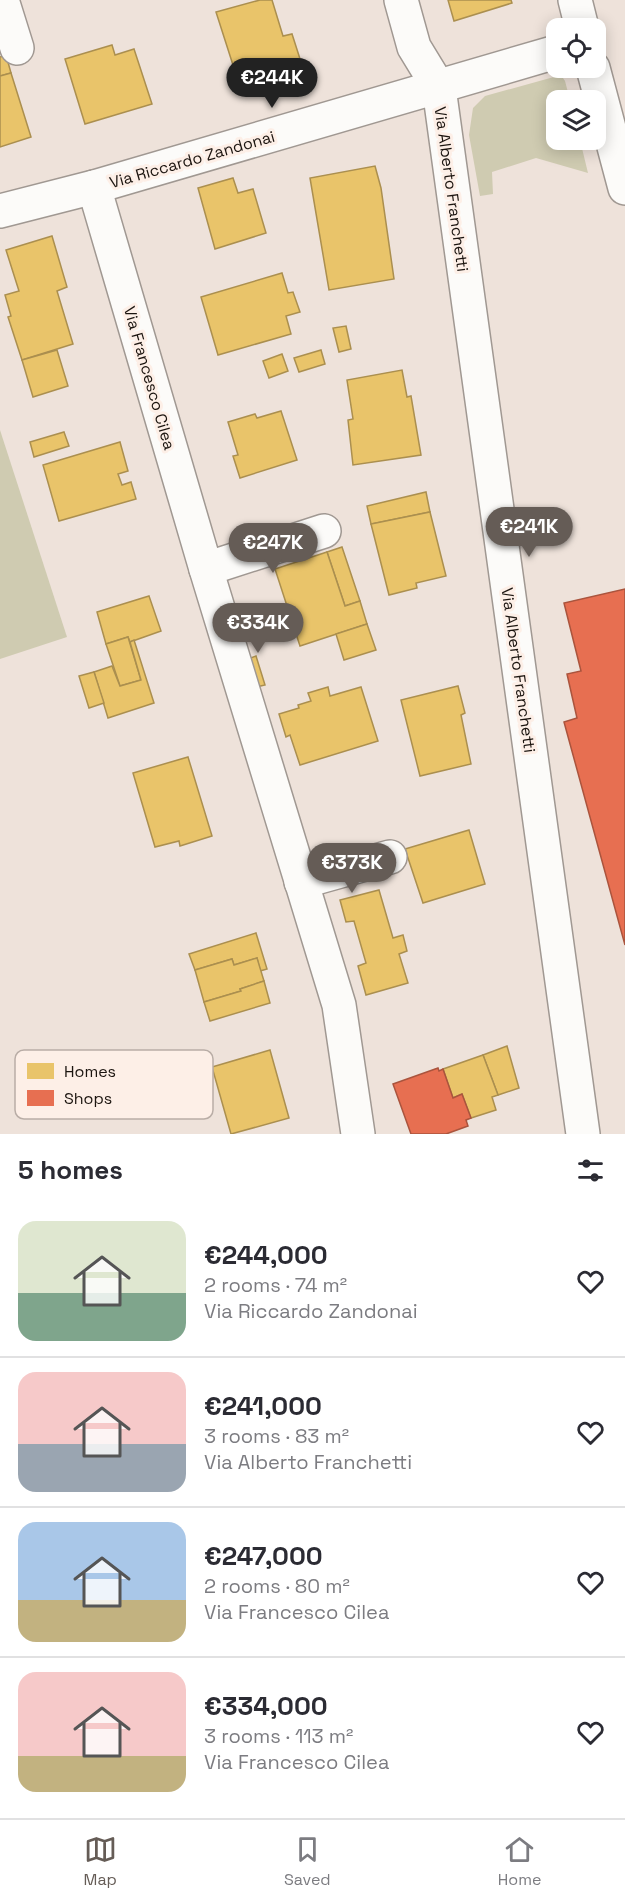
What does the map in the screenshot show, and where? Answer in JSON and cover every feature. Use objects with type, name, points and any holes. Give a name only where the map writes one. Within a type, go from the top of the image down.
[{"type":"street","points":[[2,0],[17,48]]},
{"type":"street","name":"Via Alberto Franchetti","points":[[401,0],[414,47],[438,88],[583,1134]]},
{"type":"street","points":[[575,0],[580,18]]},
{"type":"street","name":"Via Riccardo Zandonai","points":[[0,211],[94,187],[546,55]]},
{"type":"street","points":[[595,78],[625,188]]},
{"type":"street","name":"Via Francesco Cilea","points":[[94,187],[206,569],[339,1005],[358,1134]]},
{"type":"street","points":[[206,569],[324,531]]},
{"type":"street","points":[[301,882],[390,857]]},
{"type":"shaded area","points":[[550,78],[563,78],[567,90],[546,90],[546,150],[582,150],[588,173],[536,158],[492,172],[493,194],[480,196],[469,135],[473,108],[485,96]]},
{"type":"shaded area","points":[[0,430],[67,637],[0,659]]},
{"type":"building: Homes","points":[[260,0],[272,0],[283,36],[292,34],[301,62],[296,63],[299,73],[241,90],[216,12]]},
{"type":"building: Homes","points":[[448,0],[511,0],[512,3],[454,21]]},
{"type":"building: Homes","points":[[112,45],[115,55],[134,49],[152,104],[85,124],[65,59]]},
{"type":"building: Homes","points":[[6,55],[11,73],[0,76],[0,57]]},
{"type":"building: Homes","points":[[11,73],[31,137],[0,147],[0,76]]},
{"type":"building: Homes","points":[[375,166],[381,188],[394,279],[329,290],[310,178]]},
{"type":"building: Homes","points":[[233,178],[238,193],[253,189],[266,233],[215,249],[198,188]]},
{"type":"building: Homes","points":[[52,236],[67,287],[57,291],[73,344],[22,360],[8,317],[11,316],[5,295],[19,291],[6,250]]},
{"type":"building: Homes","points":[[282,273],[288,293],[293,292],[300,312],[286,316],[291,334],[218,355],[201,297]]},
{"type":"building: Homes","points":[[346,326],[351,349],[339,352],[333,328]]},
{"type":"building: Homes","points":[[57,350],[68,386],[33,397],[22,360]]},
{"type":"building: Homes","points":[[321,350],[325,364],[299,372],[294,358]]},
{"type":"building: Homes","points":[[282,354],[288,371],[269,378],[263,361]]},
{"type":"building: Homes","points":[[402,370],[407,397],[411,396],[421,455],[353,465],[348,420],[353,419],[347,380]]},
{"type":"building: Homes","points":[[281,411],[297,460],[240,478],[233,456],[238,455],[228,422],[255,414],[257,418]]},
{"type":"building: Homes","points":[[64,432],[69,446],[34,457],[30,442]]},
{"type":"building: Homes","points":[[120,442],[128,471],[118,474],[122,485],[131,482],[136,499],[59,521],[43,465]]},
{"type":"building: Homes","points":[[426,492],[430,512],[371,524],[367,506]]},
{"type":"building: Homes","points":[[430,512],[446,576],[416,583],[417,588],[389,595],[371,524]]},
{"type":"building: Homes","points":[[342,547],[360,601],[345,606],[327,552]]},
{"type":"building: Homes","points":[[327,552],[345,606],[360,601],[367,624],[300,646],[275,569]]},
{"type":"building: Homes","points":[[149,596],[161,631],[130,642],[128,637],[106,644],[97,612]]},
{"type":"building: Homes","points":[[367,624],[376,650],[344,660],[336,634]]},
{"type":"building: Homes","points":[[128,637],[141,680],[120,686],[106,644]]},
{"type":"building: Homes","points":[[134,640],[154,703],[108,718],[94,672],[112,666],[120,686],[141,680],[130,642]]},
{"type":"building: Homes","points":[[256,656],[265,685],[256,687],[248,659]]},
{"type":"building: Homes","points":[[94,672],[104,703],[89,708],[79,676]]},
{"type":"building: Homes","points":[[458,686],[465,713],[461,715],[471,764],[420,776],[401,700]]},
{"type":"building: Homes","points":[[328,687],[330,696],[361,687],[378,741],[300,765],[290,735],[286,737],[279,714],[299,708],[298,705],[311,701],[308,693]]},
{"type":"building: Homes","points":[[188,757],[212,836],[180,846],[179,841],[155,847],[133,773]]},
{"type":"building: Homes","points":[[469,830],[485,884],[423,903],[405,849]]},
{"type":"building: Homes","points":[[379,890],[393,938],[403,935],[407,951],[399,954],[408,983],[366,995],[358,966],[366,963],[354,921],[346,922],[340,900]]},
{"type":"building: Homes","points":[[256,933],[267,969],[260,971],[257,958],[234,965],[232,959],[195,970],[189,954]]},
{"type":"building: Homes","points":[[257,958],[264,981],[240,989],[241,991],[204,1002],[195,970],[232,959],[234,965]]},
{"type":"building: Homes","points":[[264,981],[270,1003],[210,1021],[204,1002],[241,991],[240,989]]},
{"type":"building: Homes","points":[[507,1046],[519,1088],[498,1095],[483,1055]]},
{"type":"building: Homes","points":[[270,1050],[289,1118],[231,1134],[213,1067]]},
{"type":"building: Homes","points":[[483,1055],[498,1095],[492,1097],[496,1110],[471,1118],[462,1094],[453,1098],[443,1069]]},
{"type":"building: Shops","points":[[625,589],[625,945],[564,722],[577,718],[567,674],[581,671],[564,603]]},
{"type":"building: Shops","points":[[438,1068],[439,1071],[443,1069],[453,1098],[462,1094],[471,1118],[466,1120],[468,1126],[446,1134],[411,1134],[393,1084]]}]
